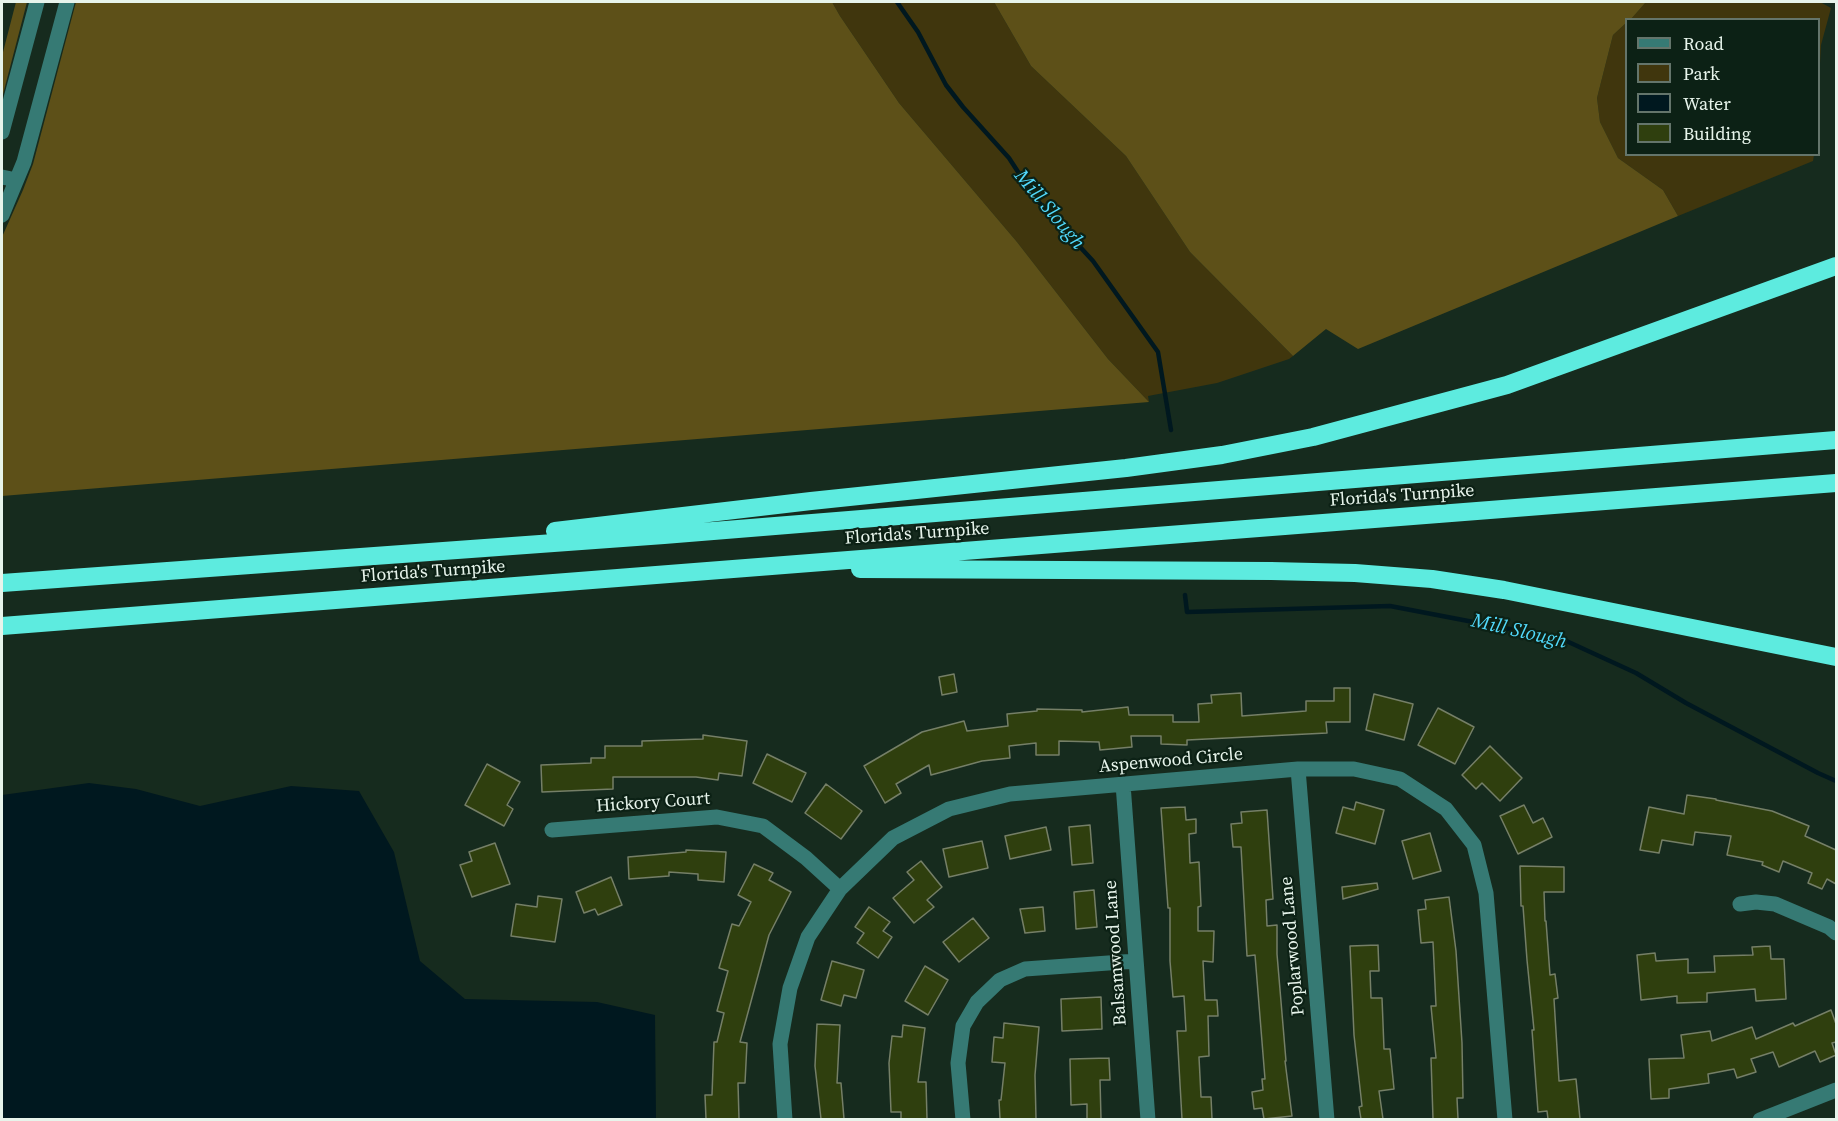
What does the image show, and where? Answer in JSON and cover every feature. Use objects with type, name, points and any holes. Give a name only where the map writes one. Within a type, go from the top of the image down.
[{"type":"highway","points":[[294,561],[822,500],[1125,468],[1222,455],[1313,437],[1507,386],[1836,266]]},
{"type":"highway","name":"Florida's Turnpike","points":[[2,583],[676,534],[1836,440]]},
{"type":"highway","name":"Florida's Turnpike","points":[[2,626],[1836,483]]},
{"type":"highway","points":[[784,566],[888,571],[1271,571],[1355,573],[1432,579],[1504,590],[1836,657]]},
{"type":"street","points":[[2,132],[37,2]]},
{"type":"street","points":[[2,215],[9,179],[24,162],[67,2]]},
{"type":"street","name":"Aspenwood Circle","points":[[785,1119],[780,1044],[790,988],[808,937],[840,889],[893,838],[949,809],[1010,794],[1298,770],[1354,769],[1400,779],[1446,809],[1474,845],[1486,893],[1505,1119]]},
{"type":"street","name":"Poplarwood Lane","points":[[1298,770],[1327,1119]]},
{"type":"street","name":"Balsamwood Lane","points":[[1123,784],[1148,1119]]},
{"type":"street","name":"Hickory Court","points":[[552,830],[717,817],[763,825],[806,858],[840,889]]},
{"type":"street","points":[[1740,904],[1756,902],[1775,904],[1829,927],[1836,933]]},
{"type":"street","points":[[963,1119],[958,1063],[963,1026],[977,1002],[1000,980],[1025,969],[1136,961]]},
{"type":"street","points":[[1760,1119],[1836,1090]]},
{"type":"green space","points":[[832,2],[994,2],[1031,66],[1126,156],[1190,252],[1293,356],[1217,383],[1148,396],[1149,402],[1108,359],[1017,242],[899,103]]},
{"type":"green space","points":[[1646,2],[1820,2],[1831,8],[1821,45],[1820,63],[1820,18],[1632,18]]},
{"type":"green space","points":[[1625,24],[1625,156],[1814,156],[1813,161],[1678,216],[1663,190],[1618,158],[1600,122],[1597,98],[1613,35]]},
{"type":"shaded area","points":[[16,2],[27,2],[2,98],[2,56]]},
{"type":"shaded area","points":[[76,2],[832,2],[899,103],[1017,242],[1108,359],[1149,402],[2,496],[2,237],[33,164]]},
{"type":"shaded area","points":[[994,2],[1646,2],[1632,18],[1625,18],[1625,24],[1613,35],[1597,98],[1600,122],[1618,158],[1663,190],[1678,216],[1358,349],[1326,329],[1293,356],[1190,252],[1126,156],[1031,66]]},
{"type":"water","points":[[89,783],[136,789],[200,806],[291,786],[359,791],[394,852],[420,961],[465,999],[597,1002],[655,1015],[656,1119],[2,1119],[2,795]]},
{"type":"building","points":[[954,674],[957,692],[942,695],[939,677]]},
{"type":"building","points":[[1334,688],[1350,688],[1350,722],[1326,722],[1327,733],[1187,740],[1187,745],[1161,744],[1161,736],[1131,736],[1132,747],[1100,750],[1099,742],[1059,741],[1059,755],[1036,755],[1036,743],[1009,746],[1010,758],[982,761],[931,775],[929,765],[896,784],[901,793],[885,803],[864,766],[922,732],[964,721],[967,731],[1008,726],[1007,714],[1037,711],[1037,709],[1082,710],[1082,712],[1128,707],[1129,715],[1173,715],[1173,722],[1199,722],[1198,704],[1212,703],[1211,695],[1241,693],[1242,716],[1306,711],[1306,701],[1334,701]]},
{"type":"building","points":[[1374,694],[1413,704],[1404,740],[1366,730]]},
{"type":"building","points":[[1438,708],[1474,727],[1455,764],[1418,745]]},
{"type":"building","points":[[703,735],[747,741],[742,776],[719,773],[718,780],[696,777],[613,777],[613,789],[542,792],[541,765],[591,763],[591,758],[605,758],[605,746],[642,746],[642,741],[703,739]]},
{"type":"building","points":[[1490,746],[1522,778],[1500,801],[1482,783],[1476,789],[1462,775]]},
{"type":"building","points":[[767,754],[806,773],[792,802],[753,783]]},
{"type":"building","points":[[487,764],[520,782],[507,805],[513,809],[504,826],[465,805]]},
{"type":"building","points":[[826,784],[862,811],[841,839],[805,813]]},
{"type":"building","points":[[1687,795],[1772,811],[1809,826],[1805,836],[1836,850],[1836,884],[1827,879],[1822,889],[1808,883],[1812,873],[1783,861],[1779,872],[1762,865],[1763,862],[1727,855],[1731,836],[1695,832],[1693,845],[1662,840],[1659,853],[1640,850],[1649,807],[1684,814]]},
{"type":"building","points":[[1356,802],[1384,810],[1375,844],[1336,833],[1343,807],[1354,810]]},
{"type":"building","points":[[1524,805],[1533,823],[1543,818],[1552,837],[1518,854],[1500,816]]},
{"type":"building","points":[[1185,807],[1186,820],[1196,819],[1196,833],[1189,834],[1190,863],[1199,862],[1201,906],[1198,907],[1198,931],[1214,931],[1213,962],[1203,961],[1205,1000],[1217,1000],[1218,1016],[1208,1016],[1209,1056],[1199,1057],[1201,1097],[1211,1097],[1212,1119],[1182,1119],[1177,1031],[1186,1031],[1184,996],[1173,997],[1170,908],[1168,908],[1161,808]]},
{"type":"building","points":[[1267,810],[1273,899],[1266,900],[1267,926],[1277,925],[1285,1061],[1292,1116],[1264,1119],[1262,1108],[1254,1109],[1252,1092],[1263,1090],[1262,1079],[1265,1079],[1255,955],[1247,956],[1241,847],[1233,847],[1231,824],[1242,823],[1241,812]]},
{"type":"building","points":[[1090,825],[1093,863],[1072,865],[1069,827]]},
{"type":"building","points":[[1046,827],[1051,850],[1010,859],[1005,836]]},
{"type":"building","points":[[1430,833],[1441,871],[1413,879],[1402,841]]},
{"type":"building","points":[[982,841],[988,868],[949,877],[943,849]]},
{"type":"building","points":[[495,843],[510,884],[472,897],[460,865],[472,861],[469,852]]},
{"type":"building","points":[[686,850],[726,852],[724,882],[698,880],[698,874],[669,872],[669,876],[629,879],[628,857],[686,852]]},
{"type":"building","points":[[921,861],[942,887],[927,900],[934,907],[914,923],[893,898],[914,880],[907,872]]},
{"type":"building","points":[[754,864],[773,873],[769,880],[791,892],[769,935],[740,1042],[747,1043],[745,1083],[738,1083],[739,1119],[706,1119],[705,1095],[712,1095],[714,1042],[717,1042],[724,1013],[717,1011],[728,971],[719,968],[732,924],[739,926],[751,902],[738,895]]},
{"type":"building","points":[[1520,866],[1564,867],[1564,892],[1544,892],[1545,921],[1550,975],[1555,974],[1558,998],[1554,999],[1559,1081],[1576,1079],[1580,1119],[1548,1119],[1547,1111],[1538,1112],[1532,1030],[1534,1030],[1523,906],[1521,906]]},
{"type":"building","points":[[611,877],[622,905],[598,915],[595,909],[584,913],[576,892]]},
{"type":"building","points":[[1377,883],[1378,889],[1343,899],[1342,887]]},
{"type":"building","points":[[1094,890],[1097,927],[1076,929],[1074,892]]},
{"type":"building","points":[[538,896],[562,899],[555,942],[511,936],[516,904],[537,907]]},
{"type":"building","points":[[1449,897],[1456,951],[1463,1098],[1457,1098],[1458,1119],[1433,1119],[1431,1058],[1436,1058],[1431,1006],[1436,1006],[1433,942],[1421,943],[1418,910],[1426,909],[1425,900]]},
{"type":"building","points":[[869,907],[890,922],[883,931],[892,937],[878,958],[857,943],[864,933],[855,927]]},
{"type":"building","points":[[1043,907],[1045,931],[1025,933],[1020,909]]},
{"type":"building","points":[[973,918],[989,938],[959,962],[943,942]]},
{"type":"building","points":[[1378,945],[1379,971],[1370,971],[1371,998],[1382,998],[1384,1049],[1390,1049],[1394,1089],[1379,1091],[1383,1119],[1361,1119],[1359,1107],[1362,1106],[1354,1035],[1350,946]]},
{"type":"building","points":[[1770,946],[1771,959],[1784,959],[1786,999],[1756,1001],[1755,989],[1707,993],[1707,1002],[1677,1003],[1677,996],[1641,1000],[1637,955],[1655,953],[1656,961],[1688,959],[1688,973],[1715,972],[1714,956],[1753,955],[1752,947]]},
{"type":"building","points":[[832,961],[864,970],[856,998],[844,995],[841,1006],[821,1000]]},
{"type":"building","points":[[925,966],[948,980],[928,1015],[905,1001]]},
{"type":"building","points":[[1101,997],[1102,1029],[1062,1031],[1061,999]]},
{"type":"building","points":[[1831,1010],[1836,1024],[1836,1042],[1832,1043],[1836,1055],[1820,1062],[1815,1051],[1779,1067],[1773,1052],[1751,1059],[1756,1072],[1737,1078],[1734,1069],[1708,1074],[1709,1083],[1669,1089],[1669,1098],[1651,1099],[1649,1059],[1684,1058],[1681,1035],[1710,1031],[1712,1041],[1752,1027],[1756,1039],[1793,1023],[1795,1026]]},
{"type":"building","points":[[1004,1023],[1039,1027],[1035,1075],[1036,1119],[1000,1119],[999,1100],[1001,1100],[1005,1063],[992,1062],[994,1037],[1003,1038]]},
{"type":"building","points":[[817,1024],[840,1025],[837,1083],[841,1083],[844,1119],[821,1119],[815,1066]]},
{"type":"building","points":[[903,1025],[925,1028],[918,1082],[926,1082],[927,1119],[901,1119],[901,1112],[891,1112],[889,1063],[892,1036],[902,1037]]},
{"type":"building","points":[[1109,1058],[1110,1080],[1100,1080],[1101,1119],[1087,1119],[1087,1104],[1071,1105],[1070,1059]]},
{"type":"waterway","name":"Mill Slough","points":[[897,2],[918,32],[946,85],[1009,158],[1035,198],[1093,261],[1158,352],[1171,430]]},
{"type":"waterway","name":"Mill Slough","points":[[1185,595],[1187,612],[1390,606],[1562,639],[1636,673],[1686,703],[1836,781]]}]
